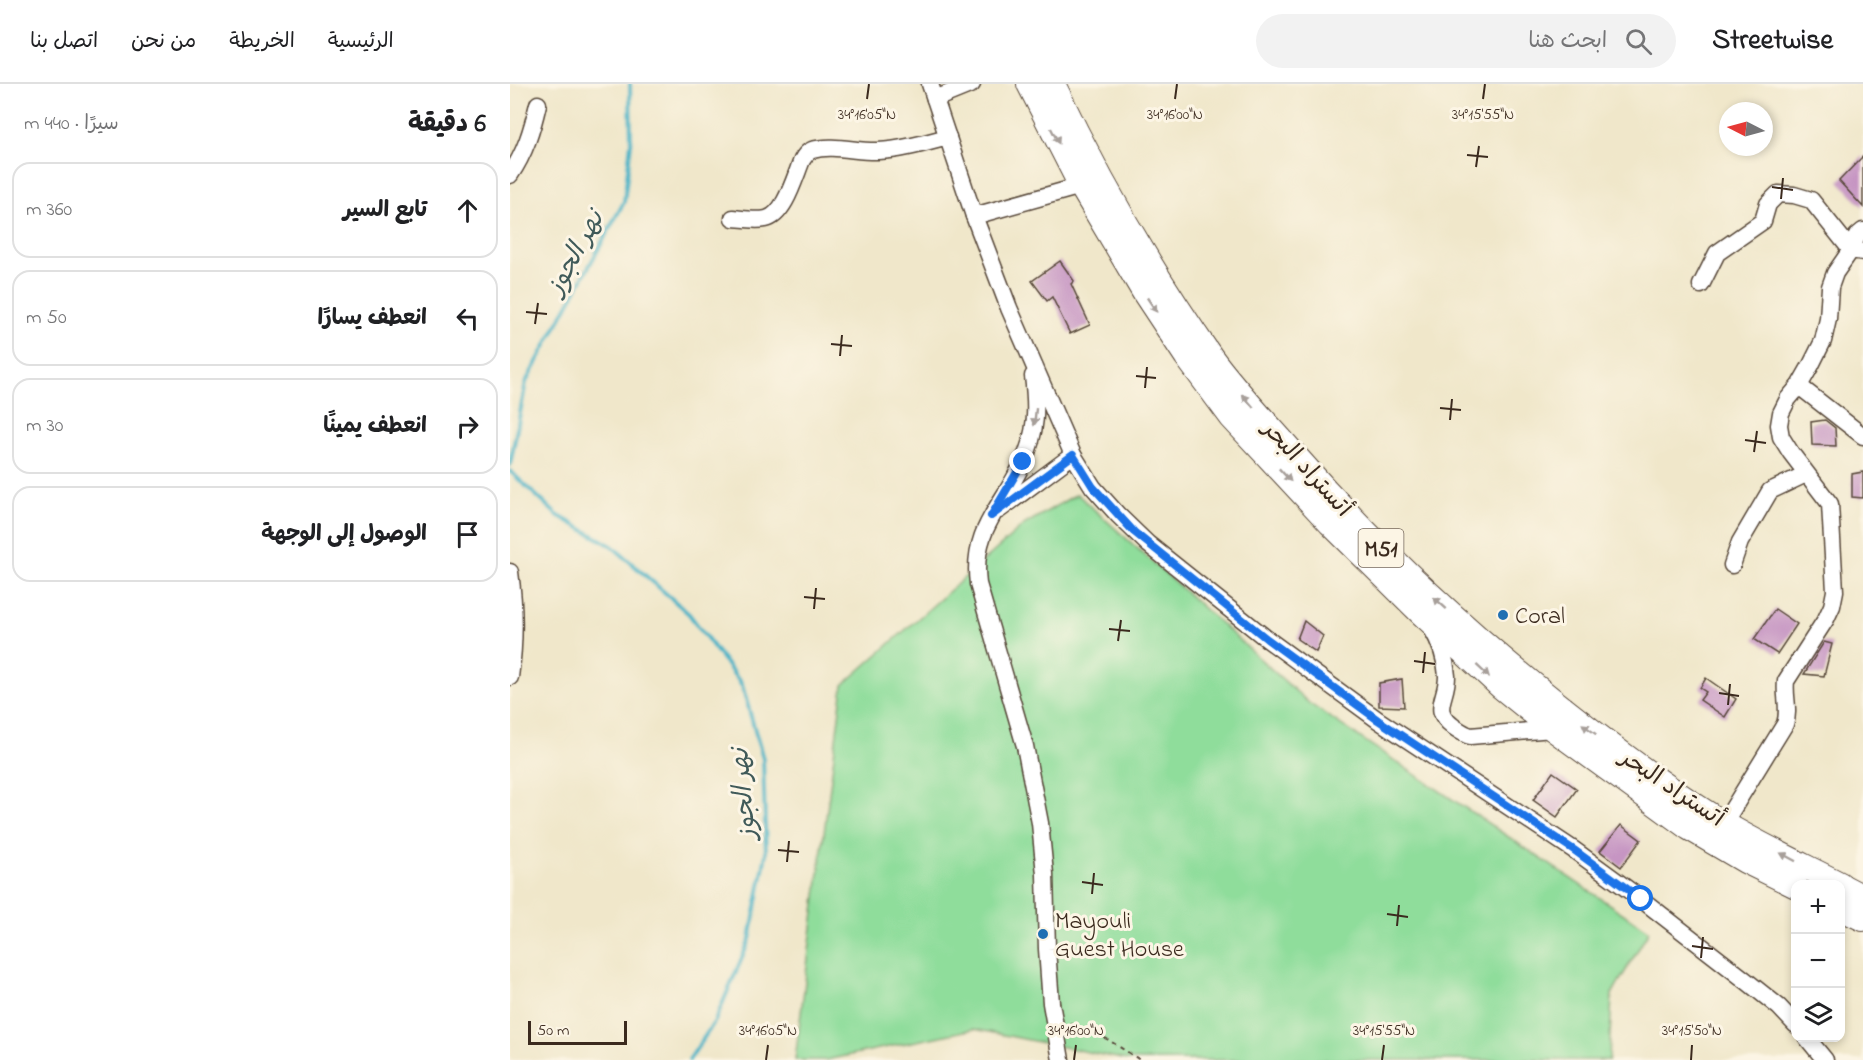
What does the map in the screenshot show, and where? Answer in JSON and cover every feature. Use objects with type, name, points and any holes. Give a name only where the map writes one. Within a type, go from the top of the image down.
[{"type":"highway","name":"أتستراد البحر","points":[[1029,84],[1081,186],[1151,303],[1186,356],[1232,418],[1330,523],[1420,612],[1501,687],[1553,729],[1689,828],[1745,861],[1791,883]]},
{"type":"highway","name":"أتستراد البحر","points":[[1053,84],[1080,141],[1110,195],[1166,290],[1213,360],[1334,500],[1406,572],[1519,674],[1588,729],[1724,823],[1831,880]]},
{"type":"highway","name":"أتستراد البحر","points":[[1845,888],[1863,897]]},
{"type":"highway","points":[[1845,910],[1863,919]]},
{"type":"street","points":[[972,84],[932,91],[974,216],[1010,308],[1073,455],[1093,487],[1134,532],[1258,632],[1378,720],[1574,850],[1749,982],[1791,1020]]},
{"type":"street","points":[[510,175],[531,135],[538,104]]},
{"type":"street","points":[[733,218],[769,219],[776,214],[785,203],[802,160],[812,150],[845,149],[876,152],[905,149],[948,137]]},
{"type":"street","points":[[974,216],[1081,186]]},
{"type":"street","points":[[1701,285],[1717,253],[1763,221],[1768,204],[1778,194],[1794,195],[1811,201],[1857,251]]},
{"type":"street","points":[[1724,823],[1785,724],[1788,711],[1786,681],[1832,606],[1835,591],[1830,504],[1781,437],[1779,425],[1781,413],[1788,399],[1799,386],[1823,341],[1828,319],[1830,287],[1835,273],[1857,251],[1857,236],[1863,231]]},
{"type":"street","points":[[1032,359],[1036,408],[1033,435],[1023,462],[981,537],[977,574],[1025,746],[1040,823],[1045,874],[1047,949],[1053,1016],[1061,1060]]},
{"type":"street","points":[[1799,386],[1863,436]]},
{"type":"street","points":[[991,516],[1073,455]]},
{"type":"street","points":[[1732,565],[1740,542],[1770,490],[1806,474]]},
{"type":"street","points":[[510,572],[514,646],[510,677]]},
{"type":"street","points":[[1420,612],[1435,634],[1444,657],[1447,679],[1441,708],[1444,720],[1470,736],[1553,729]]},
{"type":"street","points":[[1810,1042],[1824,1060]]},
{"type":"path","points":[[1053,1016],[1107,1039],[1140,1060]]},
{"type":"green space","points":[[1077,494],[1310,704],[1649,931],[1612,994],[1609,1060],[1127,1060],[974,1029],[826,1060],[795,1060],[843,685],[1025,524]]},
{"type":"building","points":[[1863,156],[1863,207],[1839,181]]},
{"type":"building","points":[[1060,261],[1074,281],[1071,284],[1090,325],[1070,334],[1052,297],[1047,301],[1032,281]]},
{"type":"building","points":[[1825,420],[1835,428],[1836,446],[1812,445],[1811,422]]},
{"type":"building","points":[[1863,472],[1863,498],[1852,497],[1852,474]]},
{"type":"building","points":[[1775,609],[1797,624],[1777,654],[1754,639]]},
{"type":"building","points":[[1304,621],[1323,636],[1316,652],[1297,639]]},
{"type":"building","points":[[1824,642],[1832,644],[1824,676],[1804,674]]},
{"type":"building","points":[[1706,678],[1736,699],[1725,717],[1700,700],[1706,692],[1700,688]]},
{"type":"building","points":[[1402,679],[1404,707],[1379,706],[1379,683]]},
{"type":"building","points":[[1553,772],[1577,789],[1557,817],[1533,800]]},
{"type":"building","points":[[1621,825],[1641,840],[1621,867],[1600,851]]},
{"type":"waterway","name":"نهر الجوز","points":[[510,465],[526,382],[624,202],[631,143],[630,84]]},
{"type":"waterway","name":"نهر الجوز","points":[[510,471],[557,515],[612,546],[689,614],[742,685],[763,759],[766,854],[750,939],[715,1021],[689,1060]]},
{"type":"place","name":"Coral","points":[[1503,615]]},
{"type":"place","name":"Mayouli Guest House","points":[[1043,934]]},
{"type":"route","points":[[1023,462],[991,516],[1073,455],[1093,487],[1134,532],[1267,639],[1378,720],[1574,850],[1641,899]]}]
